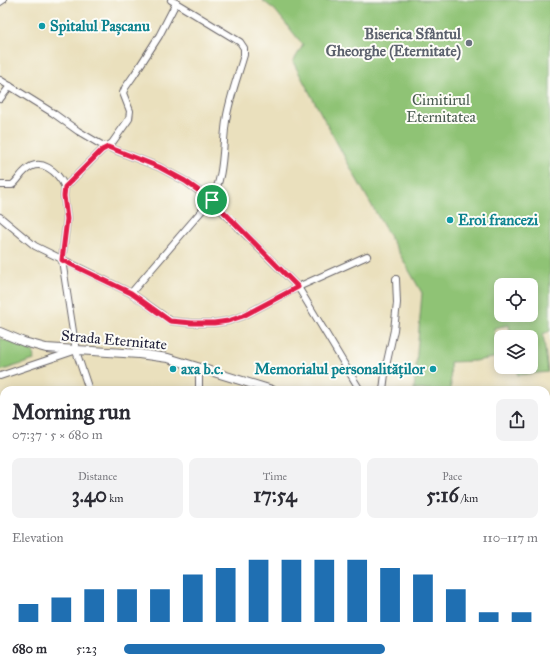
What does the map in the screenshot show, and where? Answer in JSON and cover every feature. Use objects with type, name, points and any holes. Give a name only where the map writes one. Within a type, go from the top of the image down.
[{"type":"street","points":[[65,187],[102,150],[112,143],[129,119],[130,111],[123,93],[159,36],[173,2],[240,42],[244,48],[244,55],[226,121],[223,163],[219,181],[212,200],[131,293]]},
{"type":"street","points":[[0,80],[53,112],[78,131],[100,144],[159,167],[179,178],[212,200],[298,287],[358,386]]},
{"type":"street","points":[[0,99],[10,86]]},
{"type":"street","points":[[0,185],[12,185],[30,167],[38,164],[44,165],[51,169],[59,177],[65,187],[64,196],[67,219],[62,260],[76,350],[88,386]]},
{"type":"street","points":[[0,217],[12,229],[35,246],[131,293],[170,321],[192,323],[214,323],[228,321],[243,316],[298,287],[367,256]]},
{"type":"street","points":[[384,386],[395,323],[396,279]]},
{"type":"street","name":"Strada Eternitate","points":[[0,332],[35,346],[46,348],[157,356],[199,367],[248,386]]},
{"type":"street","points":[[0,376],[76,350]]},
{"type":"street","points":[[199,367],[199,386]]},
{"type":"green space","name":"Cimitirul Eternitatea","points":[[262,0],[550,0],[550,331],[543,334],[548,372],[538,373],[538,330],[510,330],[509,325],[494,328],[494,358],[475,361],[450,362],[451,386],[414,386],[422,293],[356,178],[293,62],[303,45],[275,10]]},
{"type":"green space","points":[[0,338],[33,351],[34,360],[0,371]]},
{"type":"place","name":"Spitalul Pașcanu","points":[[42,26]]},
{"type":"place","name":"Biserica Sfântul Gheorghe (Eternitate)","points":[[469,43]]},
{"type":"place","name":"Eroi francezi","points":[[450,220]]},
{"type":"place","name":"axa b.c.","points":[[173,369]]},
{"type":"place","name":"Memorialul personalităților","points":[[433,369]]},
{"type":"route","points":[[108,147],[159,167],[185,181],[212,200],[298,287],[243,316],[228,321],[214,323],[192,323],[170,321],[131,293],[62,260],[67,219],[64,196],[65,187],[102,150],[108,147]]}]
